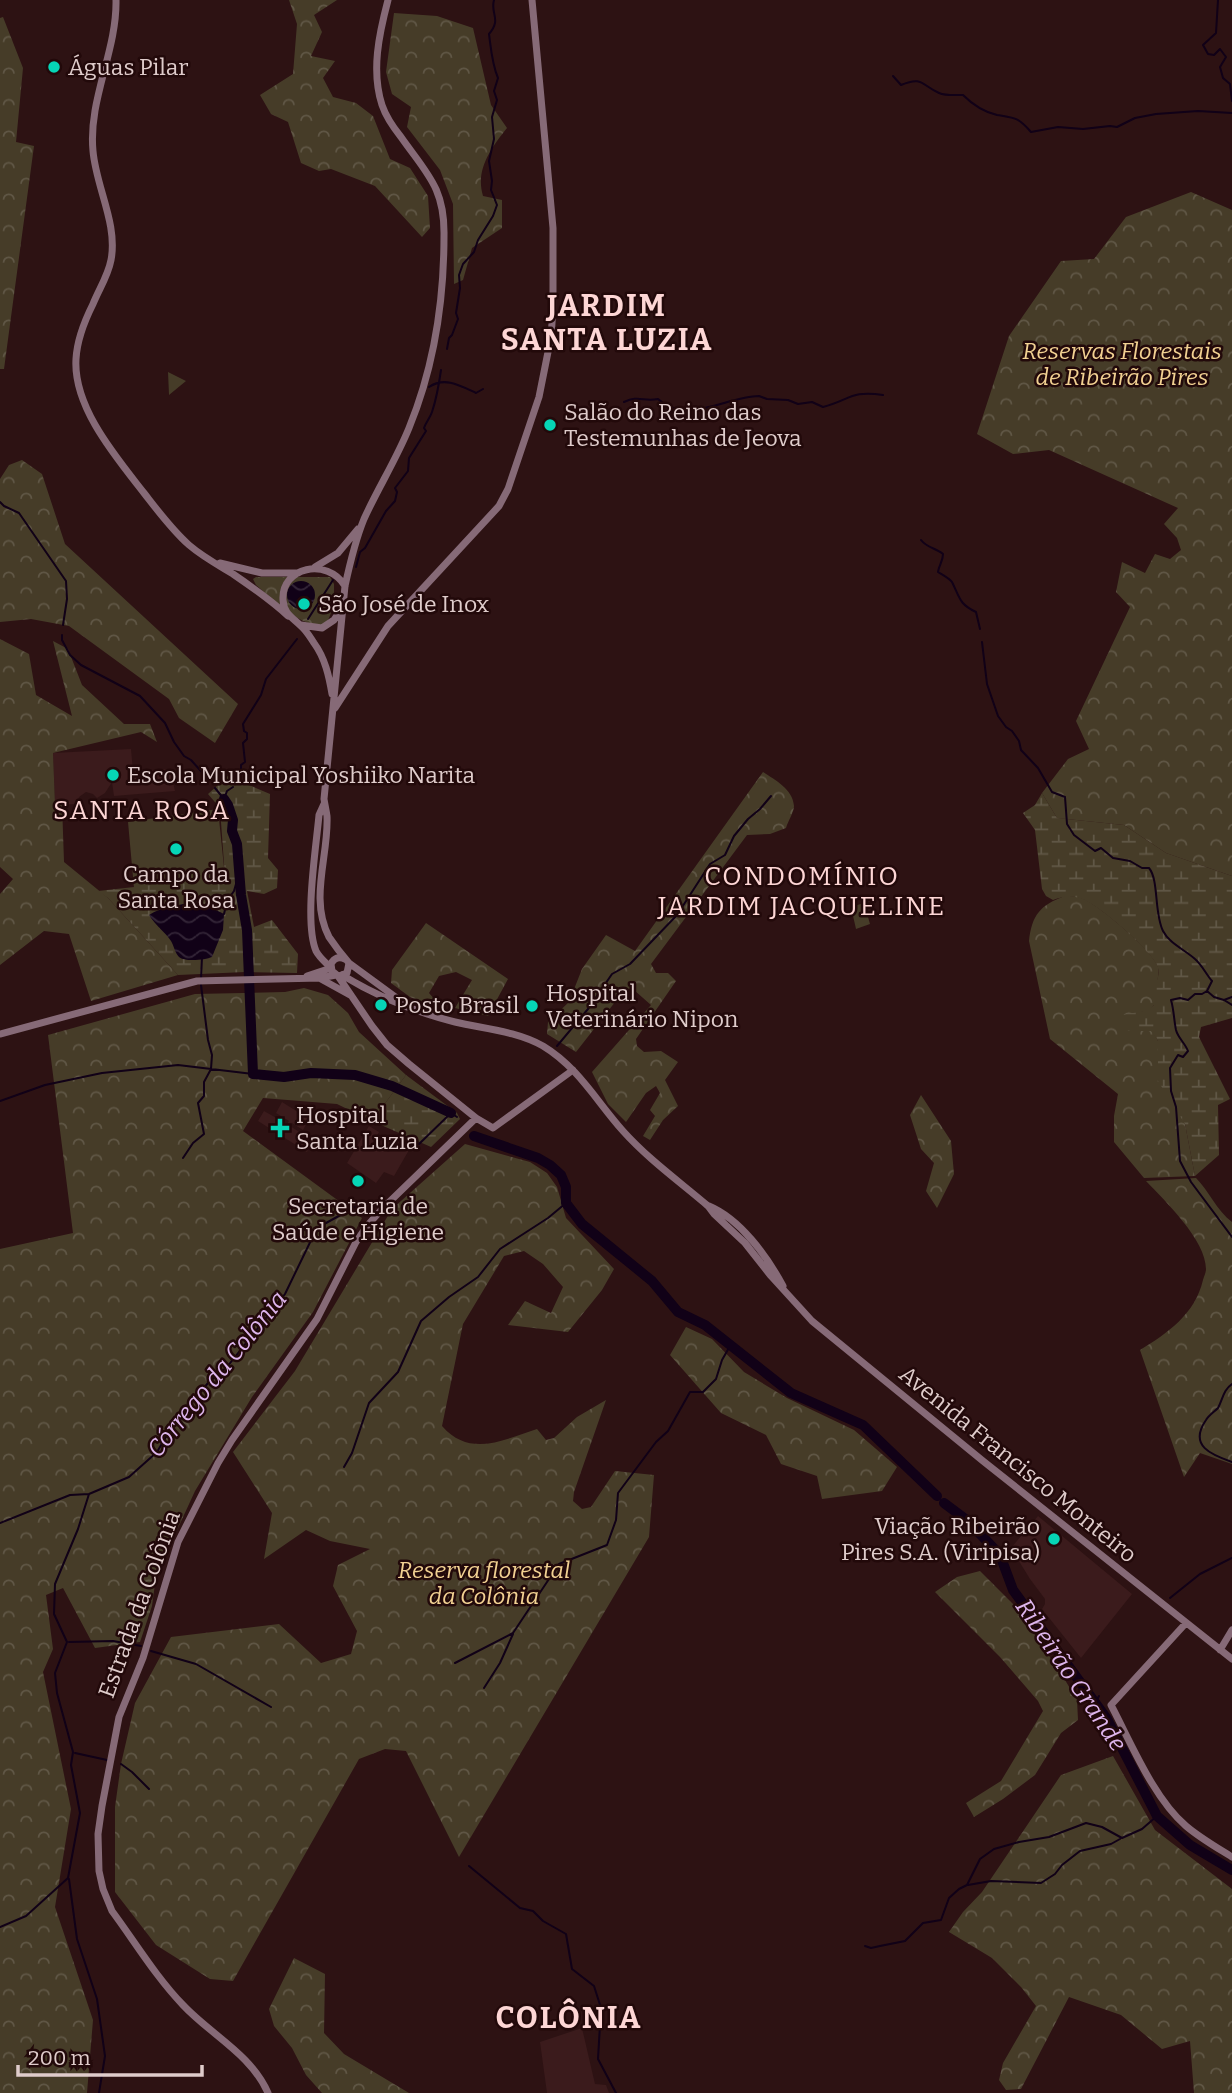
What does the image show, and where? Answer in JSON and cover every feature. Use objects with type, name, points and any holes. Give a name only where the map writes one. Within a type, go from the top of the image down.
[{"type":"main road","points":[[116,0],[115,19],[93,129],[93,152],[110,228],[112,251],[108,271],[82,331],[76,355],[76,376],[85,404],[101,435],[190,546],[256,590],[300,624],[322,628],[334,620],[343,607]]},
{"type":"main road","points":[[387,0],[377,59],[382,106],[389,121],[435,184],[444,216],[444,262],[439,321],[417,407],[364,520],[345,586],[324,803],[319,815],[312,911],[315,947],[317,954],[335,972],[387,1045],[476,1118],[493,1128],[573,1070]]},
{"type":"main road","points":[[333,708],[388,626],[499,506],[508,489],[538,397],[551,337],[554,278],[553,228],[532,0]]},
{"type":"main road","points":[[210,560],[262,573],[298,573],[314,568],[338,553],[364,520]]},
{"type":"main road","points":[[314,568],[330,570],[345,586]]},
{"type":"main road","points":[[288,616],[284,610],[283,594],[298,573]]},
{"type":"main road","points":[[300,624],[322,656],[330,678],[333,708]]},
{"type":"main road","points":[[337,676],[345,681],[354,680]]},
{"type":"main road","points":[[303,978],[347,972],[347,961],[330,937],[321,907],[320,889],[327,816],[324,803]]},
{"type":"main road","points":[[335,972],[332,961],[337,957],[347,961],[411,1008]]},
{"type":"main road","points":[[0,1034],[201,980],[320,978],[335,972]]},
{"type":"main road","name":"Avenida Francisco Monteiro","points":[[335,972],[376,994],[411,1008],[525,1038],[542,1046],[573,1070],[636,1144],[745,1234],[808,1317],[1232,1659]]},
{"type":"main road","points":[[320,978],[354,998]]},
{"type":"main road","name":"Estrada da Colônia","points":[[268,2093],[254,2069],[182,2005],[107,1901],[99,1871],[98,1835],[119,1717],[143,1658],[178,1542],[218,1463],[317,1319],[366,1226],[476,1118]]},
{"type":"main road","points":[[1186,1623],[1111,1705],[1157,1791],[1169,1808],[1186,1826],[1232,1857]]},
{"type":"main road","points":[[1220,1650],[1232,1630]]},
{"type":"shaded area","name":"Escola Municipal Yoshiiko Narita","points":[[131,749],[133,771],[170,769],[175,791],[114,796],[112,782],[105,793],[97,798],[86,792],[79,797],[77,804],[55,805],[53,753]]},
{"type":"shaded area","name":"Hospital Santa Luzia","points":[[282,1102],[309,1119],[303,1130],[292,1123],[290,1126],[313,1141],[307,1152],[258,1121],[264,1111],[287,1124],[289,1121],[276,1113]]},
{"type":"shaded area","points":[[369,1126],[379,1132],[371,1146],[375,1150],[384,1135],[409,1150],[394,1176],[384,1172],[376,1183],[347,1163]]},
{"type":"shaded area","points":[[1038,1516],[1132,1594],[1081,1658],[1042,1609],[1045,1599],[1011,1548]]},
{"type":"shaded area","points":[[582,2028],[595,2084],[606,2085],[609,2093],[547,2093],[540,2042]]},
{"type":"green space","points":[[289,0],[337,0],[314,15],[322,32],[311,56],[335,61],[323,78],[333,97],[356,103],[373,116],[390,159],[410,168],[428,196],[430,228],[422,237],[375,186],[331,169],[319,171],[301,163],[288,122],[271,114],[260,95],[293,74],[297,24]]},
{"type":"green space","points":[[394,13],[437,16],[473,28],[491,105],[507,128],[490,151],[481,177],[483,196],[502,200],[502,228],[472,248],[463,280],[454,284],[453,204],[440,170],[407,127],[411,107],[392,94],[386,72]]},
{"type":"green space","points":[[3,17],[23,68],[16,142],[34,146],[4,369],[0,369],[0,18]]},
{"type":"green space","name":"Reservas Florestais de Ribeirão Pires","points":[[1191,192],[1232,210],[1232,876],[1166,853],[1124,825],[1057,818],[1042,793],[1068,759],[1089,749],[1076,721],[1130,607],[1116,592],[1122,562],[1145,573],[1155,554],[1170,559],[1181,550],[1177,538],[1164,524],[1178,508],[1049,450],[1013,454],[977,434],[1009,336],[1061,261],[1094,259],[1126,217]]},
{"type":"green space","points":[[168,372],[186,381],[169,395]]},
{"type":"green space","points":[[22,460],[42,474],[65,544],[238,704],[215,743],[179,718],[169,699],[69,626],[31,619],[0,622],[0,479],[9,465]]},
{"type":"green space","points":[[330,577],[334,584],[334,593],[329,618],[323,624],[314,625],[292,615],[256,585],[253,579]]},
{"type":"green space","points":[[0,639],[29,654],[36,695],[72,716],[53,641],[68,649],[82,685],[124,724],[150,724],[157,742],[141,732],[53,753],[55,804],[62,804],[64,862],[108,898],[178,975],[91,1001],[69,934],[44,931],[0,965],[0,894],[13,879],[0,867]]},
{"type":"green space","points":[[763,772],[783,786],[793,800],[794,808],[786,828],[770,834],[747,835],[651,964],[656,973],[668,973],[676,981],[636,1039],[637,1046],[644,1052],[661,1051],[678,1062],[665,1080],[678,1106],[663,1120],[650,1140],[643,1136],[655,1116],[650,1110],[660,1093],[656,1086],[646,1093],[626,1122],[608,1104],[592,1072],[651,1005],[634,990],[626,988],[576,1052],[547,1034],[548,1022],[569,1002],[582,969],[606,935],[635,951]]},
{"type":"green space","points":[[228,776],[270,794],[268,858],[278,870],[277,888],[264,894],[247,891],[254,927],[272,920],[298,954],[297,973],[178,975],[108,898],[98,891],[225,877],[220,808],[208,794]]},
{"type":"green space","points":[[1042,793],[1057,818],[1124,825],[1166,853],[1232,876],[1232,1018],[1201,1027],[1199,1037],[1230,1099],[1218,1105],[1219,1155],[1195,1176],[1185,1124],[1158,1081],[1158,1041],[1151,1031],[1127,1031],[1115,1019],[1145,1011],[1154,1005],[1158,968],[1136,940],[1098,908],[1075,897],[1053,900],[1046,896],[1042,889],[1035,830],[1023,813],[1035,805]]},
{"type":"green space","name":"Campo da Santa Rosa","points":[[218,809],[225,877],[134,888],[128,822]]},
{"type":"green space","points":[[1065,896],[1081,898],[1099,909],[1136,940],[1158,967],[1154,1005],[1148,1011],[1141,1012],[1158,1041],[1185,1124],[1195,1176],[1144,1178],[1114,1142],[1114,1116],[1118,1094],[1050,1039],[1029,941],[1032,924],[1043,907]]},
{"type":"green space","points":[[864,903],[870,924],[856,929],[851,907]]},
{"type":"green space","points":[[426,923],[508,979],[488,1016],[455,1008],[472,980],[456,972],[439,976],[429,993],[435,1000],[431,1006],[410,997],[391,983],[392,970]]},
{"type":"green space","points":[[304,988],[328,995],[348,1013],[359,1032],[406,1075],[372,1121],[337,1104],[263,1098],[243,1131],[362,1218],[313,1312],[252,1397],[195,1491],[156,1576],[152,1606],[140,1642],[95,1648],[63,1588],[46,1595],[53,1649],[43,1672],[71,1809],[55,1907],[93,2020],[87,2093],[0,2093],[0,1249],[73,1233],[48,1035],[195,994],[285,992]]},
{"type":"green space","points":[[406,1075],[457,1113],[460,1119],[431,1147],[372,1121]]},
{"type":"green space","points":[[921,1095],[951,1141],[954,1174],[937,1208],[926,1191],[934,1163],[921,1149],[910,1115]]},
{"type":"green space","name":"Reserva florestal da Colônia","points":[[465,1144],[530,1162],[547,1173],[557,1187],[566,1218],[614,1269],[602,1290],[568,1332],[508,1325],[525,1301],[551,1313],[563,1287],[543,1264],[524,1251],[504,1256],[463,1324],[442,1426],[464,1442],[475,1444],[487,1444],[537,1429],[546,1440],[554,1438],[577,1417],[606,1400],[573,1501],[582,1509],[591,1507],[615,1471],[654,1475],[649,1537],[459,1857],[406,1751],[385,1749],[359,1759],[233,1981],[210,1979],[156,1945],[115,1892],[115,1807],[121,1764],[135,1703],[171,1637],[279,1624],[321,1663],[351,1654],[357,1631],[333,1586],[338,1565],[370,1549],[330,1541],[306,1530],[264,1559],[272,1513],[233,1452],[295,1371],[392,1209]]},
{"type":"green space","points":[[1196,1178],[1232,1222],[1232,1464],[1200,1453],[1184,1477],[1140,1350],[1161,1337],[1187,1313],[1199,1292],[1206,1269],[1204,1258],[1192,1234],[1146,1181]]},
{"type":"green space","points":[[686,1327],[712,1339],[744,1372],[787,1398],[854,1430],[897,1467],[882,1491],[822,1499],[817,1476],[781,1464],[766,1435],[721,1413],[670,1355]]},
{"type":"green space","points":[[980,1571],[1016,1607],[1062,1675],[1077,1700],[1078,1720],[1061,1733],[1035,1775],[974,1817],[966,1803],[1001,1781],[1043,1711],[1038,1701],[1000,1657],[935,1592],[957,1577]]},
{"type":"green space","points":[[1113,1756],[1155,1830],[1232,1889],[1232,2093],[1194,2093],[1190,2041],[1162,2049],[1121,2015],[1069,1997],[1021,2089],[1006,2090],[999,2080],[1003,2063],[1036,2006],[992,1958],[949,1932],[982,1892],[1061,1775]]},
{"type":"green space","points":[[294,1958],[325,1974],[324,2033],[344,2054],[409,2093],[322,2093],[306,2075],[292,2048],[274,2026],[269,2009]]},
{"type":"water","points":[[301,581],[311,585],[315,595],[311,605],[301,609],[291,605],[287,595],[291,585]]},
{"type":"water","points":[[190,902],[208,906],[224,914],[223,930],[212,957],[186,960],[179,957],[171,941],[149,915],[164,908]]},
{"type":"waterway","points":[[447,349],[458,319],[456,313],[459,275],[463,264],[474,252],[497,205],[491,190],[489,161],[494,139],[492,117],[497,100],[494,91],[498,78],[489,34],[495,24],[494,0]]},
{"type":"waterway","points":[[1218,0],[1216,33],[1203,45],[1208,54],[1214,55],[1220,49],[1226,57],[1220,67],[1223,78],[1230,84],[1232,101]]},
{"type":"waterway","points":[[893,76],[901,85],[918,81],[942,94],[963,95],[987,112],[1019,121],[1031,132],[1058,127],[1117,127],[1135,118],[1156,114],[1198,111],[1232,113]]},
{"type":"waterway","points":[[356,567],[360,552],[395,501],[395,488],[408,471],[409,458],[426,431],[424,428],[434,406],[441,370]]},
{"type":"waterway","points":[[429,387],[447,382],[476,393],[483,389]]},
{"type":"waterway","points":[[624,402],[634,399],[658,399],[669,407],[694,410],[759,396],[798,404],[812,402],[823,407],[857,395],[883,395]]},
{"type":"waterway","name":"Ribeirão Grande","points":[[0,502],[19,513],[66,581],[67,599],[63,625]]},
{"type":"waterway","points":[[921,540],[943,554],[938,572],[951,581],[963,603],[976,612],[980,629]]},
{"type":"waterway","name":"Ribeirão Grande","points":[[308,619],[333,580]]},
{"type":"waterway","name":"Ribeirão Grande","points":[[62,635],[70,655],[81,665],[140,696],[165,723],[184,756],[208,779]]},
{"type":"waterway","points":[[241,770],[241,765],[245,762],[243,743],[247,739],[243,724],[261,695],[266,679],[297,639]]},
{"type":"waterway","points":[[982,642],[987,684],[998,716],[1012,731],[1021,750],[1038,768],[1052,792],[1065,797],[1067,824],[1074,835],[1095,851],[1101,848],[1113,858],[1149,868],[1154,880],[1158,915],[1163,931],[1202,967],[1212,981],[1207,991]]},
{"type":"waterway","name":"Ribeirão Grande","points":[[215,788],[224,799],[227,791],[233,787]]},
{"type":"waterway","points":[[557,1046],[588,1009],[612,974],[630,964],[677,915],[710,864],[725,855],[734,836],[771,796]]},
{"type":"waterway","name":"Ribeirão Grande","points":[[224,799],[233,820],[232,831],[237,844],[247,930],[253,1074],[284,1077],[311,1073],[355,1075],[392,1086],[451,1113]]},
{"type":"waterway","name":"Ribeirão Grande","points":[[224,914],[240,870]]},
{"type":"waterway","points":[[201,979],[202,957]]},
{"type":"waterway","points":[[183,1158],[193,1143],[204,1134],[198,1103],[204,1096],[204,1082],[211,1069],[212,1055],[201,985]]},
{"type":"waterway","points":[[1232,997],[1224,1000],[1207,991],[1195,994],[1188,1000],[1171,1000],[1176,1030],[1188,1051],[1183,1057],[1178,1055],[1170,1068],[1180,1161],[1191,1182],[1232,1237]]},
{"type":"waterway","points":[[1224,1000],[1232,1005]]},
{"type":"waterway","points":[[0,1101],[45,1085],[102,1073],[178,1065],[253,1074]]},
{"type":"waterway","name":"Córrego da Colônia","points":[[419,1144],[451,1113],[457,1117]]},
{"type":"waterway","name":"Ribeirão Grande","points":[[474,1136],[538,1158],[550,1165],[561,1175],[566,1187],[566,1203],[582,1224],[652,1281],[678,1312],[705,1325],[791,1393],[863,1425],[937,1496]]},
{"type":"waterway","points":[[344,1467],[352,1453],[369,1403],[398,1372],[421,1321],[478,1277],[500,1249],[566,1203]]},
{"type":"waterway","name":"Córrego da Colônia","points":[[0,1523],[70,1495],[89,1494],[129,1477],[157,1452],[173,1425],[208,1383],[227,1367],[285,1294],[317,1228],[355,1207]]},
{"type":"waterway","points":[[455,1663],[513,1633],[559,1564],[607,1545],[616,1520],[618,1493],[656,1442],[668,1431],[690,1392],[703,1392],[716,1379],[730,1346]]},
{"type":"waterway","points":[[1232,1384],[1218,1408],[1206,1420],[1200,1437],[1201,1443],[1210,1452],[1232,1462]]},
{"type":"waterway","name":"Córrego da Colônia","points":[[0,1927],[26,1916],[68,1878],[80,1813],[71,1765],[73,1752],[57,1693],[55,1673],[67,1642],[54,1614],[55,1584],[89,1494]]},
{"type":"waterway","name":"Ribeirão Grande","points":[[944,1503],[968,1521],[1000,1555],[1013,1590],[1107,1719],[1157,1816],[1190,1845],[1232,1870]]},
{"type":"waterway","points":[[1170,1598],[1200,1574],[1232,1558]]},
{"type":"waterway","points":[[484,1688],[500,1663],[513,1634]]},
{"type":"waterway","points":[[69,1642],[113,1641],[141,1646]]},
{"type":"waterway","points":[[151,1651],[196,1664],[271,1707]]},
{"type":"waterway","name":"Ribeirão Grande","points":[[1095,1703],[1099,1696]]},
{"type":"waterway","points":[[75,1753],[107,1760]]},
{"type":"waterway","points":[[121,1764],[149,1789]]},
{"type":"waterway","points":[[865,1946],[871,1948],[905,1941],[923,1923],[941,1920],[949,1898],[967,1885],[980,1859],[994,1849],[1049,1837],[1086,1823],[1102,1827],[1122,1838],[1142,1829],[1157,1816]]},
{"type":"waterway","points":[[968,1885],[991,1881],[1041,1883],[1080,1851],[1111,1844],[1120,1839]]},
{"type":"waterway","points":[[469,1866],[520,1908],[533,1911],[543,1921],[566,1934],[572,1969],[594,1986],[601,2008],[598,2059],[616,2093]]},
{"type":"waterway","name":"Córrego da Colônia","points":[[69,1879],[77,1939],[97,1999],[105,2056],[99,2093]]},
{"type":"place","name":"Águas Pilar","points":[[54,67]]},
{"type":"place","name":"Salão do Reino das Testemunhas de Jeova","points":[[550,425]]},
{"type":"place","name":"São José de Inox","points":[[304,604]]},
{"type":"place","name":"Escola Municipal Yoshiiko Narita","points":[[113,775]]},
{"type":"place","name":"Campo da Santa Rosa","points":[[176,849]]},
{"type":"place","name":"Posto Brasil","points":[[381,1005]]},
{"type":"place","name":"Hospital Veterinário Nipon","points":[[532,1006]]},
{"type":"place","name":"Hospital Santa Luzia","points":[[280,1128]]},
{"type":"place","name":"Secretaria de Saúde e Higiene","points":[[358,1181]]},
{"type":"place","name":"Viação Ribeirão Pires S.A. (Viripisa)","points":[[1054,1539]]},
{"type":"district","name":"JARDIM SANTA LUZIA","points":[[607,323]]},
{"type":"district","name":"SANTA ROSA","points":[[142,810]]},
{"type":"district","name":"CONDOMÍNIO JARDIM JACQUELINE","points":[[802,891]]},
{"type":"district","name":"COLÔNIA","points":[[569,2018]]}]
